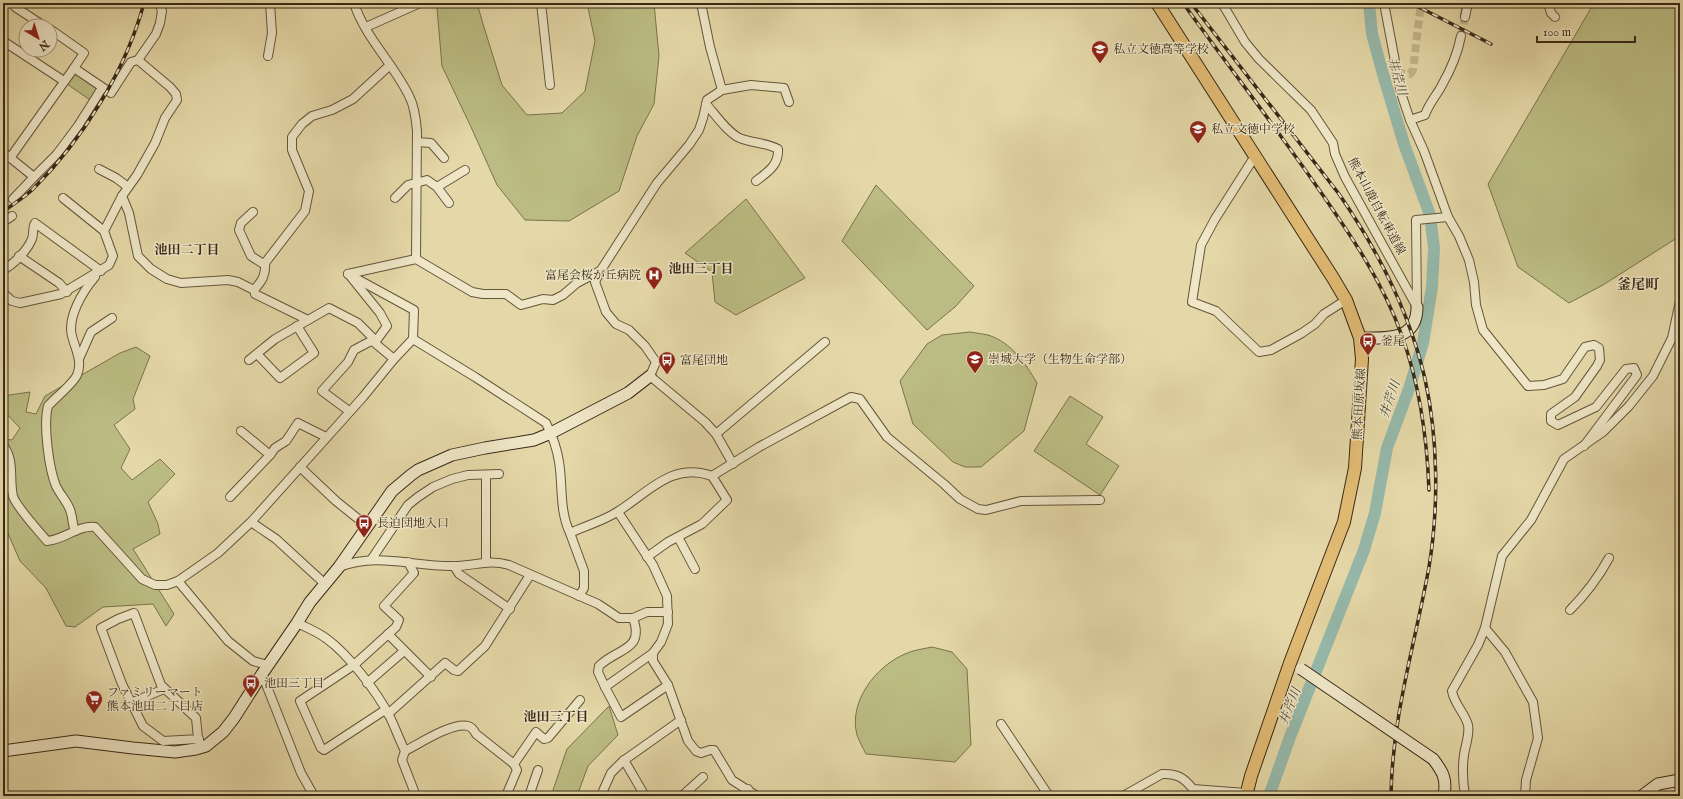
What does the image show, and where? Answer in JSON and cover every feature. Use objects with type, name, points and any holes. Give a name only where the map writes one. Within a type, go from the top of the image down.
[{"type":"main road","name":"熊本田原坂線","points":[[1157,3],[1346,300],[1360,338],[1362,359],[1355,468],[1344,522],[1295,666],[1246,794]]},
{"type":"street","points":[[74,68],[111,93],[131,62],[138,60],[156,34],[162,11],[159,3]]},
{"type":"street","points":[[268,56],[272,33],[270,3]]},
{"type":"street","points":[[354,3],[366,27],[410,99],[415,116],[417,142],[416,259]]},
{"type":"street","points":[[366,27],[420,3]]},
{"type":"street","points":[[541,3],[550,84]]},
{"type":"street","points":[[701,3],[710,47],[722,90]]},
{"type":"street","name":"熊本山鹿自転車道線","points":[[1222,3],[1250,48],[1259,59],[1311,110],[1333,142],[1335,154],[1344,177],[1417,307]]},
{"type":"street","points":[[1384,3],[1401,93],[1448,217],[1459,236],[1469,260],[1474,282],[1476,305],[1483,330],[1528,386],[1544,385],[1563,379],[1585,347],[1594,345],[1598,348],[1600,360],[1575,397],[1551,414],[1551,421],[1558,424],[1596,407],[1626,369],[1634,368],[1637,375],[1584,446]]},
{"type":"street","points":[[1465,17],[1468,3]]},
{"type":"street","points":[[1548,3],[1551,13],[1555,17]]},
{"type":"street","points":[[15,7],[32,18]]},
{"type":"street","points":[[10,158],[84,53],[58,35]]},
{"type":"street","points":[[1410,120],[1425,115],[1428,106],[1442,85],[1460,44],[1461,36]]},
{"type":"street","points":[[3,41],[64,81]]},
{"type":"street","points":[[104,230],[122,196],[137,175],[155,143],[164,118],[177,100],[176,94],[170,87],[138,60]]},
{"type":"street","points":[[254,290],[263,280],[266,272],[265,263],[305,211],[308,202],[309,191],[292,150],[292,137],[302,124],[312,116],[332,110],[353,99],[390,65]]},
{"type":"street","points":[[3,751],[76,741],[175,752],[215,739],[223,732],[234,718],[310,602],[324,583],[339,567],[392,491],[418,470],[452,455],[534,440],[551,433],[628,393],[650,376],[656,362],[645,346],[629,330],[616,324],[606,312],[595,282],[601,270],[657,183],[689,145],[699,130],[707,100],[722,90],[751,85],[784,88],[789,102]]},
{"type":"street","points":[[13,199],[56,154],[78,126],[102,88]]},
{"type":"street","points":[[706,104],[727,128],[740,139],[768,144],[778,149],[778,157],[773,168],[756,181]]},
{"type":"street","points":[[417,142],[431,143],[444,158]]},
{"type":"street","points":[[3,152],[34,177]]},
{"type":"street","points":[[1255,156],[1215,219],[1201,245],[1192,302],[1216,311],[1259,352],[1271,350],[1302,333],[1315,324],[1324,314],[1346,300]]},
{"type":"street","points":[[100,169],[128,187]]},
{"type":"street","points":[[437,187],[466,170]]},
{"type":"street","points":[[395,198],[408,185],[427,180],[437,187],[449,203]]},
{"type":"street","points":[[122,196],[129,213],[138,256],[151,269],[167,279],[181,283],[228,280],[238,282],[254,290],[255,294],[308,320]]},
{"type":"street","points":[[3,294],[12,301],[20,303],[67,292],[109,265],[113,256],[104,230],[62,198]]},
{"type":"street","points":[[253,212],[241,223],[239,230],[251,256],[266,265]]},
{"type":"street","points":[[3,222],[12,216]]},
{"type":"street","points":[[1360,338],[1396,337],[1406,332],[1416,320],[1416,220],[1448,217]]},
{"type":"street","points":[[3,270],[9,267],[19,256],[32,238],[35,223],[101,271]]},
{"type":"street","points":[[19,256],[59,283],[67,292]]},
{"type":"street","points":[[348,274],[416,259],[472,292],[483,294],[506,294],[521,305],[543,300],[553,300],[563,295],[577,283],[601,270]]},
{"type":"street","points":[[79,359],[71,334],[74,310],[86,288],[101,271]]},
{"type":"street","points":[[3,446],[8,452],[11,466],[13,497],[47,541],[56,541],[88,526],[95,527],[142,579],[155,585],[167,585],[178,581],[218,553],[251,522],[413,339],[414,310],[348,274]]},
{"type":"street","points":[[348,274],[380,313],[386,326],[376,341],[369,342],[354,350],[348,362],[322,391],[349,411]]},
{"type":"street","points":[[1465,796],[1462,773],[1468,736],[1468,724],[1453,697],[1452,691],[1478,645],[1485,628],[1502,556],[1531,520],[1564,459],[1603,432],[1629,406],[1653,376],[1672,338],[1680,300]]},
{"type":"street","points":[[3,305],[12,301]]},
{"type":"street","points":[[250,360],[275,339],[329,308],[358,323],[376,341],[376,344],[394,359]]},
{"type":"street","points":[[75,531],[71,523],[71,513],[56,485],[48,448],[46,413],[48,406],[78,374],[79,359],[91,332],[112,318]]},
{"type":"street","points":[[257,354],[280,378],[314,353],[297,326]]},
{"type":"street","points":[[413,339],[546,423],[551,433],[559,462],[563,509],[584,571],[584,588],[579,596]]},
{"type":"street","points":[[716,434],[825,342]]},
{"type":"street","points":[[650,376],[705,422],[716,434],[733,464]]},
{"type":"street","points":[[712,476],[759,447],[850,397],[860,399],[887,437],[960,499],[978,509],[986,510],[1022,501],[1100,500]]},
{"type":"street","points":[[230,498],[275,448],[286,441],[298,423],[326,437]]},
{"type":"street","points":[[241,431],[270,455]]},
{"type":"street","points":[[300,467],[336,501],[367,526]]},
{"type":"street","points":[[570,532],[600,521],[618,512],[662,481],[678,473],[700,471],[712,476],[727,500],[702,524],[646,557]]},
{"type":"street","points":[[371,560],[408,506],[418,497],[433,487],[452,479],[468,475],[499,474]]},
{"type":"street","points":[[486,475],[486,562]]},
{"type":"street","points":[[605,687],[653,653],[661,642],[668,624],[667,596],[653,565],[646,557],[618,512]]},
{"type":"street","points":[[251,522],[276,539],[324,583]]},
{"type":"street","points":[[678,537],[695,569]]},
{"type":"street","points":[[1570,610],[1590,588],[1609,558]]},
{"type":"street","points":[[339,567],[350,563],[378,559],[454,566],[496,561],[509,565],[598,604],[619,618],[633,618],[647,612],[668,612]]},
{"type":"street","points":[[408,562],[414,573],[384,606],[399,620],[396,627],[354,665],[300,701],[321,748],[324,750],[387,712],[445,663],[454,670],[458,671],[485,646],[510,609],[530,575]]},
{"type":"street","points":[[454,566],[459,574],[510,609]]},
{"type":"street","points":[[178,581],[228,641],[265,670],[302,773],[314,796]]},
{"type":"street","points":[[134,613],[161,685],[196,718],[200,743],[163,741],[143,726],[122,684],[101,628],[134,613]]},
{"type":"street","points":[[633,618],[637,629],[636,639],[630,646],[604,661],[599,666],[598,672],[621,718],[668,685]]},
{"type":"street","points":[[297,623],[312,629],[328,639],[354,665],[367,682],[387,712],[405,751],[402,760],[416,796]]},
{"type":"street","points":[[1485,628],[1505,652],[1533,702],[1538,738],[1526,780],[1525,796]]},
{"type":"street","points":[[388,634],[430,677]]},
{"type":"street","points":[[367,682],[404,650]]},
{"type":"street","points":[[653,653],[653,661],[668,685],[688,741],[696,751],[701,753],[714,750],[732,780],[757,796]]},
{"type":"street","points":[[1295,666],[1434,759],[1441,769],[1445,780],[1444,796]]},
{"type":"street","points":[[131,703],[164,689]]},
{"type":"street","points":[[514,764],[536,732],[544,739],[548,738],[580,700]]},
{"type":"street","points":[[603,794],[611,773],[624,760],[681,720]]},
{"type":"street","points":[[1001,724],[1049,796]]},
{"type":"street","points":[[405,751],[454,726],[468,726],[514,764],[517,770],[506,796]]},
{"type":"street","points":[[624,760],[645,796]]},
{"type":"street","points":[[529,796],[538,770]]},
{"type":"street","points":[[1123,796],[1162,774],[1169,773],[1184,778],[1193,789],[1246,794]]},
{"type":"street","points":[[682,796],[703,777]]},
{"type":"street","points":[[1642,796],[1658,784],[1680,780]]},
{"type":"street","points":[[740,796],[748,789]]},
{"type":"green space","points":[[439,3],[477,3],[502,85],[527,115],[562,113],[585,91],[595,41],[587,3],[654,3],[659,56],[654,104],[637,136],[619,191],[569,221],[525,220],[497,185],[442,66],[437,8]]},
{"type":"green space","points":[[1594,3],[1680,3],[1680,236],[1603,285],[1569,303],[1518,267],[1488,184]]},
{"type":"green space","points":[[74,73],[97,89],[90,100],[67,84]]},
{"type":"green space","points":[[876,185],[974,286],[955,307],[927,330],[842,241]]},
{"type":"green space","points":[[746,199],[805,278],[736,315],[715,302],[712,272],[685,253]]},
{"type":"green space","points":[[970,332],[996,338],[1011,348],[1023,361],[1037,383],[1024,431],[981,467],[965,467],[953,462],[913,424],[900,381],[927,344],[942,335]]},
{"type":"green space","points":[[136,347],[150,356],[133,399],[135,409],[114,425],[130,449],[121,468],[132,480],[160,459],[175,474],[148,502],[158,524],[160,534],[133,549],[174,614],[166,626],[153,604],[103,607],[75,627],[66,626],[46,588],[20,561],[3,522],[3,439],[12,440],[20,428],[3,410],[3,396],[30,392],[26,412],[36,414],[45,396],[120,353]]},
{"type":"green space","points":[[1070,396],[1103,417],[1086,444],[1119,466],[1100,495],[1034,451]]},
{"type":"green space","points":[[932,647],[952,652],[967,669],[971,745],[955,762],[866,754],[857,735],[855,723],[861,698],[867,687],[884,667],[894,660],[905,654]]},
{"type":"green space","points":[[609,706],[618,735],[588,766],[577,796],[551,796],[567,749]]},
{"type":"waterway","name":"井芹川","points":[[1269,796],[1290,737],[1364,550],[1375,513],[1387,448],[1409,389],[1423,343],[1432,287],[1434,248],[1430,215],[1404,144],[1383,74],[1372,34],[1369,3]]},
{"type":"waterway","points":[[1461,15],[1463,6]]},
{"type":"tunnel","points":[[1397,73],[1410,74],[1413,70],[1421,3]]},
{"type":"tunnel","points":[[1461,36],[1465,17]]},
{"type":"railway","points":[[3,212],[34,188],[52,169],[86,126],[101,102],[126,53],[144,3]]},
{"type":"railway","points":[[1183,3],[1326,199],[1374,275],[1394,315],[1414,374],[1422,412],[1429,490]]},
{"type":"railway","points":[[1191,3],[1339,194],[1353,215],[1391,283],[1411,330],[1419,355],[1433,425],[1436,497],[1429,567],[1405,681],[1395,738],[1391,796]]},
{"type":"railway","points":[[1411,3],[1491,44]]},
{"type":"place","name":"私立文徳高等学校","points":[[1100,64]]},
{"type":"place","name":"私立文徳中学校","points":[[1198,144]]},
{"type":"place","name":"富尾会桜が丘病院","points":[[654,290]]},
{"type":"place","name":"釜尾","points":[[1368,356]]},
{"type":"place","name":"崇城大学（生物生命学部）","points":[[975,374]]},
{"type":"place","name":"富尾団地","points":[[667,375]]},
{"type":"place","name":"長迫団地入口","points":[[364,538]]},
{"type":"place","name":"池田三丁目","points":[[251,698]]},
{"type":"place","name":"ファミリーマート 熊本池田二丁目店","points":[[94,714]]},
{"type":"district","name":"池田二丁目","points":[[187,249]]},
{"type":"district","name":"池田三丁目","points":[[701,268]]},
{"type":"district","name":"釜尾町","points":[[1638,284]]},
{"type":"district","name":"池田三丁目","points":[[556,716]]}]
